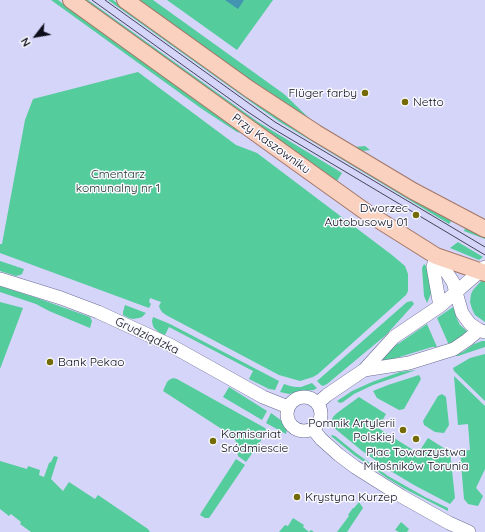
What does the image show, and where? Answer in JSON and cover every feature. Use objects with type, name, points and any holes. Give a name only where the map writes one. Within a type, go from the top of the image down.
[{"type":"main road","name":"Przy Kaszowniku","points":[[71,0],[366,212],[436,256],[484,270]]},
{"type":"main road","points":[[126,0],[250,89],[316,133],[413,191],[485,228]]},
{"type":"street","points":[[364,370],[409,363],[445,352],[454,349],[482,331],[470,324],[462,313],[453,282],[436,256]]},
{"type":"street","points":[[436,256],[433,267],[440,306]]},
{"type":"street","points":[[318,403],[364,370],[394,337],[440,306],[484,270]]},
{"type":"street","name":"Grudziądzka","points":[[0,279],[61,298],[98,312],[170,345],[263,397],[288,407]]},
{"type":"street","points":[[305,396],[312,398],[318,403],[321,409],[322,417],[319,424],[313,429],[307,432],[301,431],[295,429],[289,423],[287,415],[288,407],[292,401],[305,396]]},
{"type":"street","points":[[313,429],[321,439],[355,468],[449,523],[469,532]]},
{"type":"green space","points":[[51,0],[58,0],[242,133],[237,132],[202,109]]},
{"type":"green space","points":[[83,0],[88,0],[258,122],[342,173],[337,181],[315,167]]},
{"type":"green space","points":[[108,0],[113,0],[259,104],[452,220],[449,224],[280,122]]},
{"type":"green space","points":[[139,0],[153,0],[284,94],[310,119],[355,147],[365,146],[370,150],[357,150],[280,102]]},
{"type":"green space","points":[[167,0],[273,0],[237,50]]},
{"type":"green space","name":"Cmentarz komunalny nr 1","points":[[138,72],[236,145],[257,153],[405,266],[408,274],[408,291],[406,295],[313,377],[300,381],[279,375],[166,315],[160,309],[159,306],[161,302],[150,298],[149,302],[151,304],[149,308],[0,253],[0,244],[2,244],[25,120],[33,99]]},
{"type":"green space","points":[[466,226],[485,235],[485,239],[464,231]]},
{"type":"green space","points":[[458,242],[483,257],[479,260],[450,248]]},
{"type":"green space","points":[[0,261],[24,269],[22,274],[16,276],[0,271]]},
{"type":"green space","points":[[424,264],[428,268],[433,289],[427,303],[424,296],[422,268]]},
{"type":"green space","points":[[483,279],[485,280],[485,322],[475,315],[470,302],[473,290]]},
{"type":"green space","points":[[0,286],[90,317],[92,321],[90,328],[36,304],[0,292]]},
{"type":"green space","points":[[412,301],[414,304],[386,335],[327,384],[323,386],[317,381],[407,302]]},
{"type":"green space","points":[[0,302],[23,308],[0,369]]},
{"type":"green space","points":[[125,305],[146,313],[139,318],[129,318],[123,315]]},
{"type":"green space","points":[[453,307],[460,325],[469,333],[449,345],[437,318]]},
{"type":"green space","points":[[153,317],[170,324],[279,381],[275,390],[269,389],[249,379],[253,371],[169,327],[165,335],[160,333],[153,326]]},
{"type":"green space","points":[[427,324],[437,347],[432,347],[380,363],[378,359]]},
{"type":"green space","points":[[485,341],[485,347],[454,356],[463,352],[474,344]]},
{"type":"green space","points":[[485,354],[485,401],[454,371],[453,368],[470,358]]},
{"type":"green space","points":[[416,370],[373,385],[354,394],[343,402],[340,403],[337,401],[352,391],[372,382],[400,372]]},
{"type":"green space","points":[[419,375],[421,379],[404,409],[399,410],[377,398],[373,391],[388,385]]},
{"type":"green space","points":[[454,376],[485,406],[485,469],[476,488],[483,496],[478,506],[468,504],[464,499],[460,451],[470,450],[468,424],[458,425]]},
{"type":"green space","points":[[173,378],[265,428],[267,432],[246,462],[238,456],[234,437],[163,391],[167,382]]},
{"type":"green space","points":[[312,383],[317,388],[314,390],[289,394],[280,392],[284,384],[301,387]]},
{"type":"green space","points":[[229,387],[267,411],[262,420],[223,397]]},
{"type":"green space","points":[[442,394],[446,397],[449,425],[444,433],[435,432],[424,425],[423,421],[438,396]]},
{"type":"green space","points":[[359,397],[386,414],[378,428],[418,453],[428,438],[450,452],[455,498],[450,504],[389,470],[333,427],[331,423],[333,417]]},
{"type":"green space","points":[[271,413],[282,421],[287,429],[286,434],[266,423]]},
{"type":"green space","points":[[332,435],[388,476],[448,508],[448,511],[387,478],[354,455],[331,436]]},
{"type":"green space","points":[[54,456],[58,457],[51,479],[63,491],[69,482],[95,499],[98,495],[148,529],[150,532],[31,532],[20,524],[21,522],[11,514],[9,516],[0,509],[0,461],[27,469],[28,466],[40,470],[39,475],[44,477],[49,463]]},
{"type":"green space","points":[[236,459],[245,465],[209,518],[205,518],[200,515],[201,513]]},
{"type":"green space","points":[[359,502],[363,508],[347,532],[337,532],[353,508]]},
{"type":"green space","points":[[293,518],[304,525],[303,527],[309,532],[279,532],[285,525],[288,526]]},
{"type":"green space","points":[[401,522],[409,529],[407,532],[399,532],[395,530]]},
{"type":"water","points":[[225,0],[244,0],[238,9]]},
{"type":"tram line","points":[[92,0],[272,128],[485,255]]},
{"type":"tram line","points":[[105,0],[275,122],[485,247]]},
{"type":"place","name":"Flüger farby","points":[[365,93]]},
{"type":"place","name":"Netto","points":[[405,102]]},
{"type":"place","name":"Dworzec Autobusowy 01","points":[[416,215]]},
{"type":"place","name":"Bank Pekao","points":[[50,362]]},
{"type":"place","name":"Pomnik Artylerii Polskiej","points":[[403,430]]},
{"type":"place","name":"Plac Towarzystwa Miłośników Torunia","points":[[416,439]]},
{"type":"place","name":"Komisariat Sródmiescie","points":[[213,441]]},
{"type":"place","name":"Krystyna Kurzep","points":[[297,497]]}]
